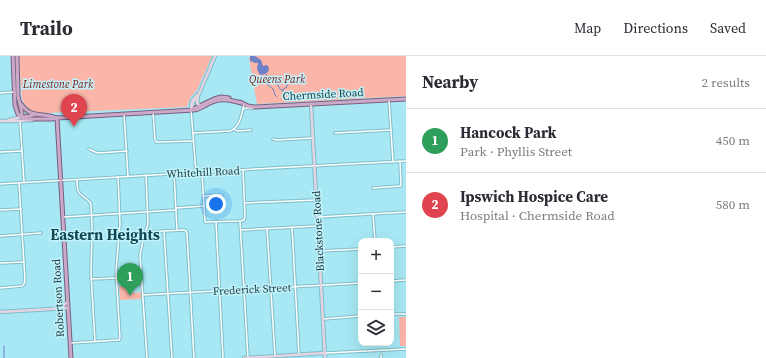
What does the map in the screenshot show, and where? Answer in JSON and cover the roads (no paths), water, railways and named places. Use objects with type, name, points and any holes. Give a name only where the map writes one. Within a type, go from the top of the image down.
[{"type":"main road","points":[[13,56],[16,92],[22,110],[21,117]]},
{"type":"main road","points":[[17,56],[15,106],[21,117],[35,120]]},
{"type":"main road","points":[[192,110],[193,102],[201,90],[215,56]]},
{"type":"main road","points":[[192,110],[190,106],[192,101],[201,90]]},
{"type":"main road","points":[[198,95],[197,102],[198,105],[200,105]]},
{"type":"main road","name":"Chermside Road","points":[[192,110],[212,99],[222,97],[232,98],[250,106],[406,99]]},
{"type":"main road","points":[[19,100],[25,110],[35,114]]},
{"type":"main road","name":"Chermside Road","points":[[12,120],[20,121],[196,110],[214,101],[221,100],[242,103]]},
{"type":"main road","name":"Blackstone Road","points":[[311,104],[325,358]]},
{"type":"main road","points":[[12,120],[17,111]]},
{"type":"main road","name":"Chermside Road","points":[[0,121],[12,120],[35,114],[53,116],[57,118]]},
{"type":"main road","name":"Robertson Road","points":[[57,118],[71,358]]},
{"type":"main road","points":[[55,309],[67,302]]},
{"type":"main road","points":[[0,312],[68,308]]},
{"type":"main road","points":[[244,358],[325,353]]},
{"type":"street","points":[[0,93],[16,92]]},
{"type":"street","points":[[390,99],[393,162]]},
{"type":"street","points":[[234,129],[239,120],[242,110],[242,103]]},
{"type":"street","points":[[242,110],[256,106]]},
{"type":"street","points":[[192,110],[196,172]]},
{"type":"street","points":[[154,112],[156,142],[194,141]]},
{"type":"street","points":[[124,114],[128,176]]},
{"type":"street","points":[[20,121],[24,182]]},
{"type":"street","points":[[193,133],[230,131],[234,129],[251,130]]},
{"type":"street","points":[[335,133],[391,130]]},
{"type":"street","points":[[272,139],[313,138]]},
{"type":"street","points":[[89,149],[99,152],[126,151]]},
{"type":"street","points":[[0,152],[22,151]]},
{"type":"street","points":[[373,188],[401,186],[400,161]]},
{"type":"street","name":"Whitehill Road","points":[[0,184],[406,161]]},
{"type":"street","points":[[202,172],[205,222],[243,221],[245,218],[245,203],[243,170]]},
{"type":"street","points":[[174,174],[177,230]]},
{"type":"street","points":[[146,175],[148,224],[140,255],[147,358]]},
{"type":"street","points":[[70,344],[119,340],[120,338],[116,271],[120,224],[118,177]]},
{"type":"street","points":[[77,179],[79,193],[90,201],[91,204],[91,279],[95,342]]},
{"type":"street","points":[[0,288],[22,286],[25,280],[20,182]]},
{"type":"street","points":[[203,196],[222,194]]},
{"type":"street","points":[[245,203],[316,200]]},
{"type":"street","points":[[62,217],[148,212],[204,206]]},
{"type":"street","points":[[0,210],[21,209]]},
{"type":"street","points":[[317,217],[406,212]]},
{"type":"street","points":[[373,214],[375,238]]},
{"type":"street","points":[[240,221],[248,358]]},
{"type":"street","points":[[216,222],[223,358]]},
{"type":"street","points":[[241,230],[318,226]]},
{"type":"street","points":[[292,227],[299,355]]},
{"type":"street","points":[[267,228],[274,356]]},
{"type":"street","points":[[145,232],[177,230],[186,231],[194,358]]},
{"type":"street","points":[[164,231],[172,358]]},
{"type":"street","points":[[0,236],[41,233]]},
{"type":"street","points":[[394,247],[406,246]]},
{"type":"street","points":[[319,251],[358,248]]},
{"type":"street","points":[[0,263],[24,262]]},
{"type":"street","points":[[91,279],[117,278]]},
{"type":"street","points":[[394,281],[406,280]]},
{"type":"street","name":"Frederick Street","points":[[143,295],[358,283]]},
{"type":"street","points":[[394,314],[406,314]]},
{"type":"street","points":[[322,319],[358,316]]},
{"type":"street","points":[[325,353],[406,349]]},
{"type":"water","points":[[250,56],[255,56],[261,60],[263,66],[267,65],[269,68],[268,72],[260,75],[257,69],[258,63],[250,61]]},
{"type":"waterway","points":[[266,74],[268,85],[273,89],[277,97]]},
{"type":"waterway","points":[[282,90],[287,87],[287,80]]},
{"type":"waterway","points":[[268,81],[276,82],[280,89],[286,93]]},
{"type":"waterway","points":[[4,346],[4,358]]},
{"type":"place","name":"Ipswich Hospice Care","points":[[74,127]]},
{"type":"place","name":"Hancock Park","points":[[130,296]]},
{"type":"district","name":"Eastern Heights","points":[[105,235]]},
{"type":"park label","name":"Queens Park","points":[[277,79]]},
{"type":"park label","name":"Limestone Park","points":[[58,84]]}]
